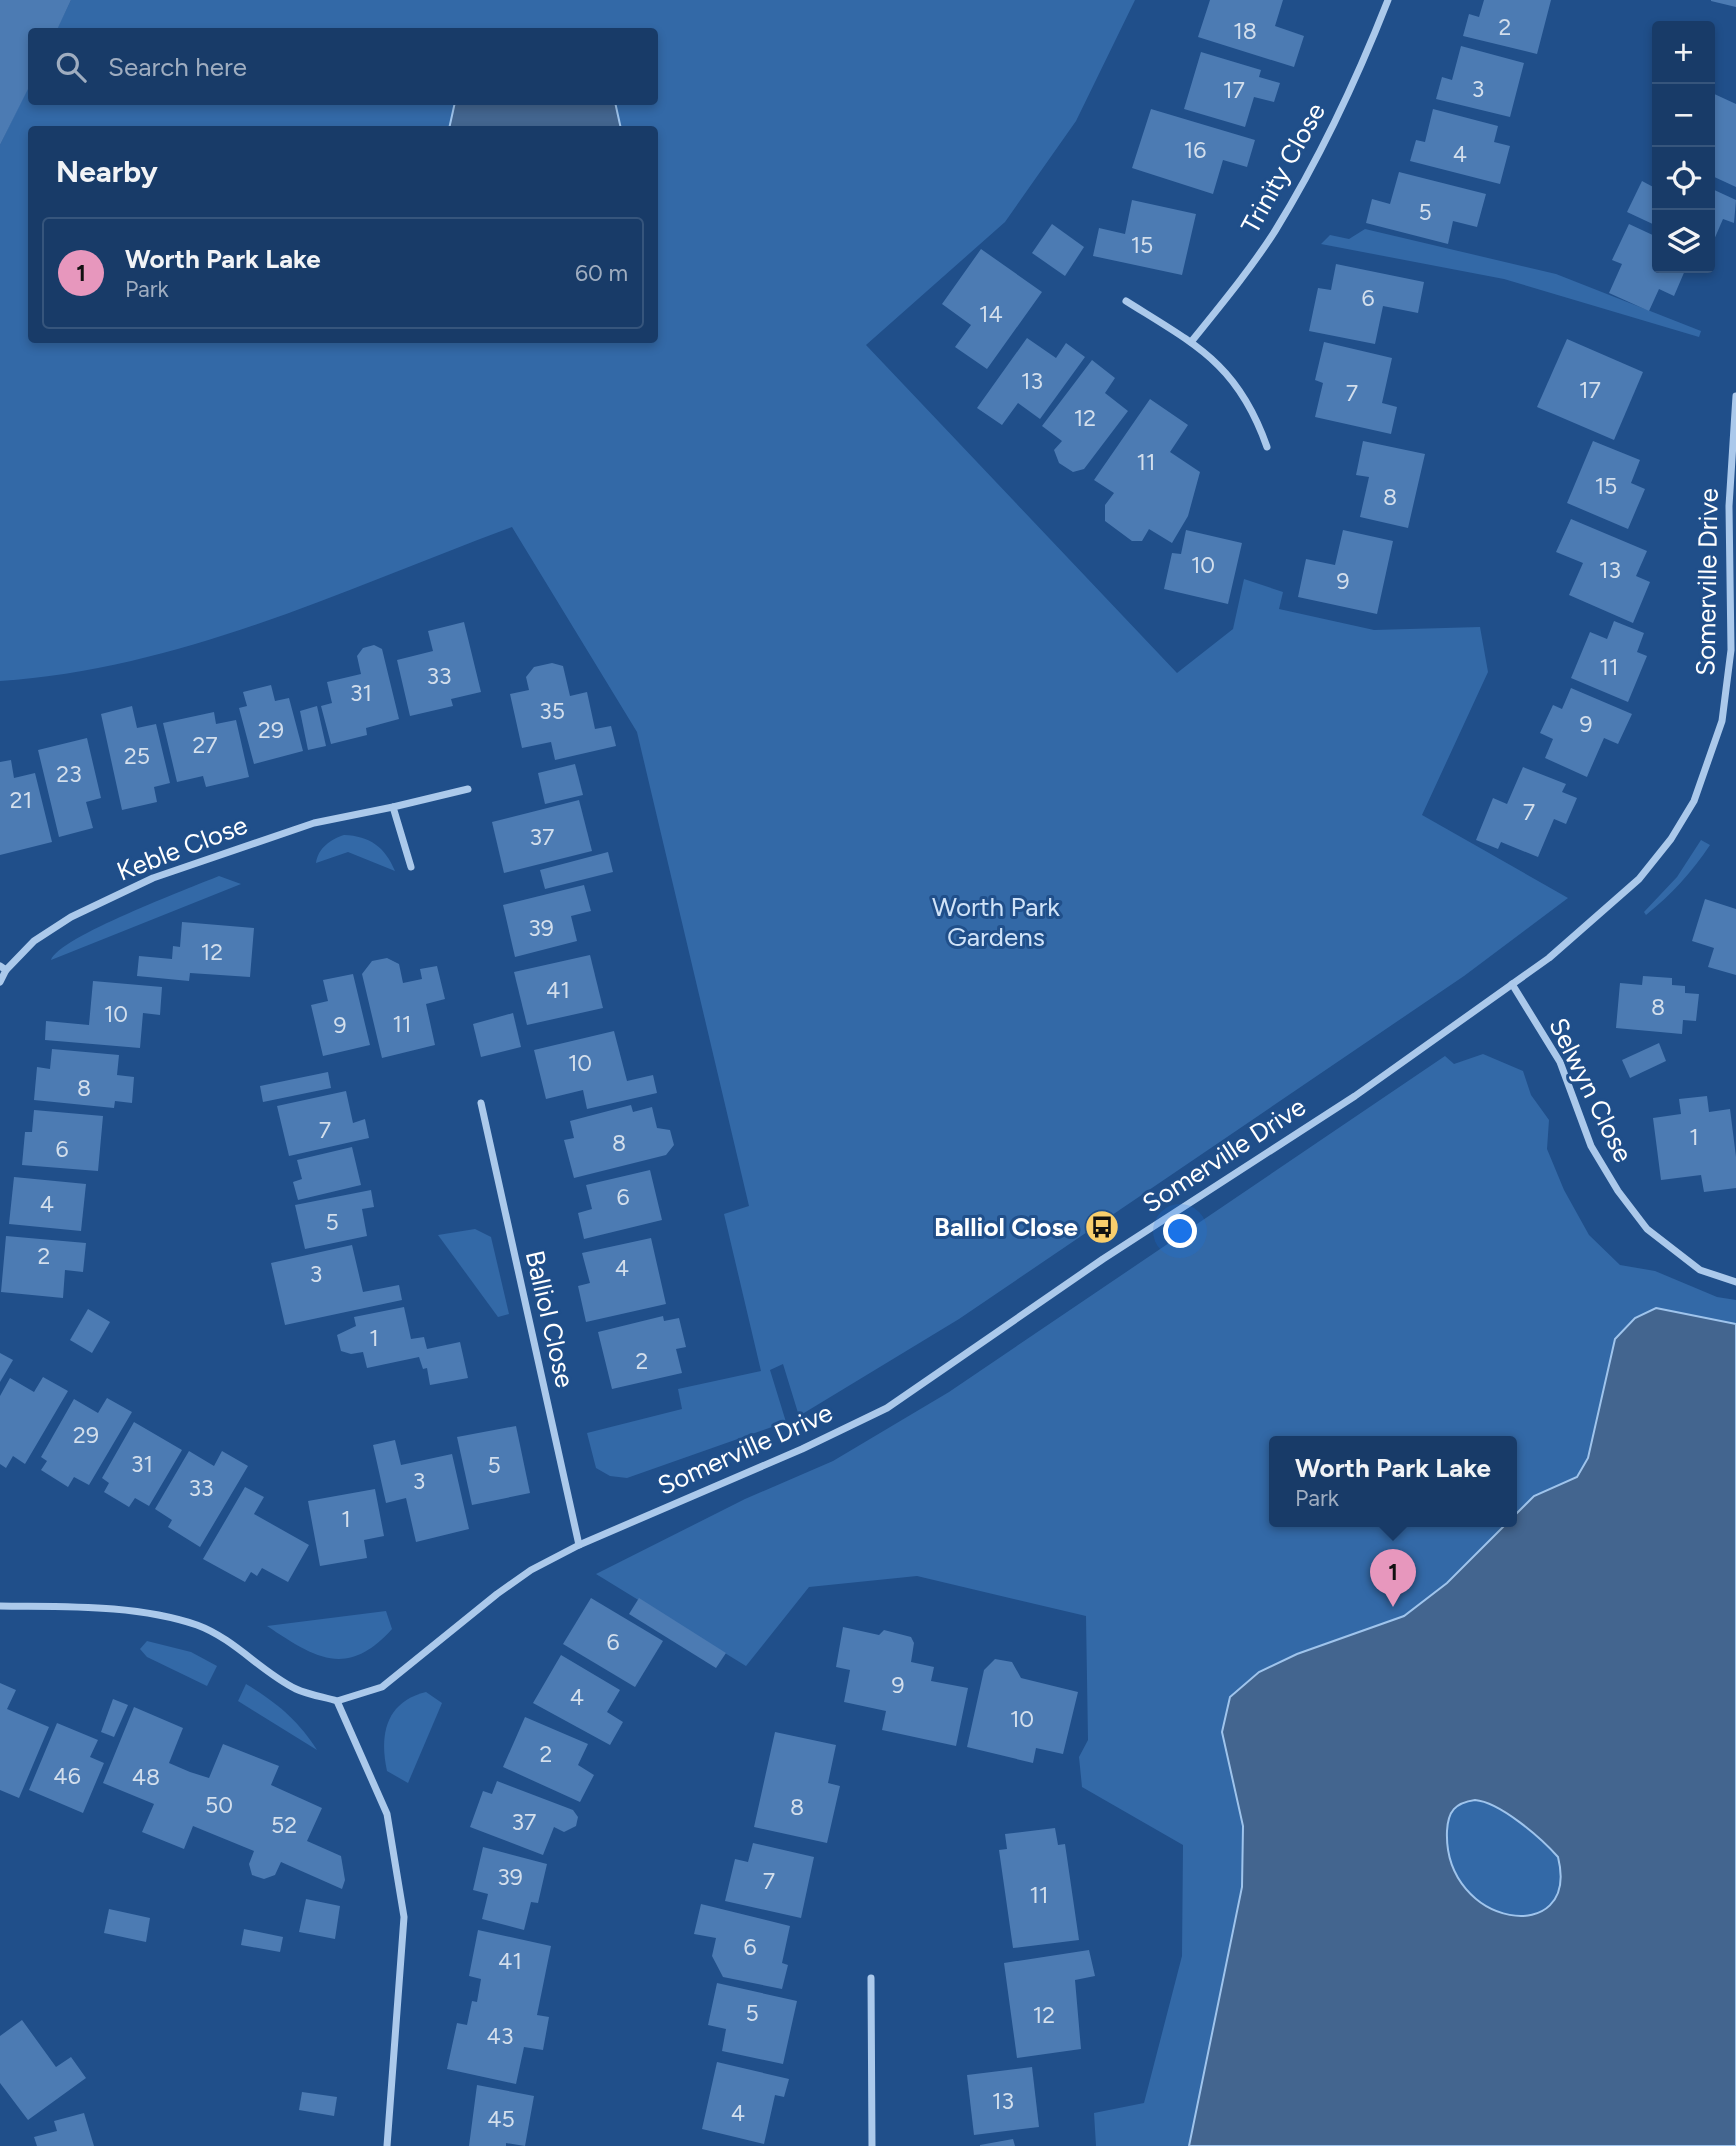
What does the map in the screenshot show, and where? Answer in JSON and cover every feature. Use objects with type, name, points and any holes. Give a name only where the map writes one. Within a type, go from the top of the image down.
[{"type":"street","name":"Trinity Close","points":[[1191,342],[1274,232],[1352,83],[1388,0]]},
{"type":"street","points":[[1126,301],[1191,342],[1217,363],[1242,391],[1256,417],[1267,447]]},
{"type":"street","name":"Somerville Drive","points":[[337,1702],[382,1687],[497,1594],[531,1570],[579,1545],[790,1454],[887,1408],[1103,1259],[1355,1096],[1549,958],[1639,879],[1671,839],[1694,802],[1722,721],[1731,650],[1730,494],[1736,396]]},
{"type":"street","name":"Keble Close","points":[[0,982],[3,968],[34,941],[153,878],[314,823],[468,789]]},
{"type":"street","points":[[393,807],[411,867]]},
{"type":"street","name":"Selwyn Close","points":[[1512,984],[1560,1062],[1591,1146],[1618,1191],[1647,1229],[1700,1270],[1736,1282]]},
{"type":"street","name":"Balliol Close","points":[[481,1103],[579,1545]]},
{"type":"street","points":[[0,1606],[82,1607],[161,1616],[198,1626],[228,1640],[296,1689],[337,1702],[387,1814],[404,1917],[387,2146]]},
{"type":"street","points":[[872,1978],[872,2146]]},
{"type":"green space","name":"Worth Park Gardens","points":[[71,0],[1135,0],[1076,121],[1005,222],[866,345],[1177,673],[1233,629],[1244,579],[1283,592],[1279,609],[1374,630],[1480,627],[1488,672],[1422,815],[1568,898],[1464,976],[959,1319],[799,1416],[783,1364],[770,1370],[786,1422],[627,1478],[610,1476],[596,1468],[587,1433],[682,1409],[678,1389],[761,1371],[724,1214],[749,1206],[637,732],[512,527],[324,600],[198,643],[133,661],[0,681],[0,145],[28,87],[28,105],[658,105],[658,28],[57,28]]},
{"type":"green space","points":[[1365,229],[1556,274],[1701,331],[1699,337],[1504,279],[1321,244],[1330,235],[1349,239]]},
{"type":"green space","points":[[344,835],[376,844],[395,871],[348,852],[316,863],[319,853],[326,845]]},
{"type":"green space","points":[[1701,840],[1710,845],[1703,855],[1672,891],[1646,915],[1644,912],[1677,877]]},
{"type":"green space","points":[[219,876],[241,884],[51,960],[59,950],[100,926]]},
{"type":"green space","points":[[1483,1054],[1523,1071],[1531,1095],[1549,1120],[1547,1149],[1564,1190],[1589,1235],[1620,1265],[1655,1271],[1717,1297],[1736,1300],[1736,2146],[1096,2146],[1094,2113],[1144,2103],[1182,1956],[1183,1845],[1082,1787],[1079,1757],[1088,1740],[1086,1616],[917,1576],[809,1587],[746,1666],[596,1574],[745,1499],[833,1461],[949,1392],[1445,1056],[1454,1064]]},
{"type":"green space","points":[[475,1229],[491,1237],[509,1314],[498,1317],[438,1235]]},
{"type":"green space","points":[[386,1611],[392,1629],[376,1645],[360,1654],[345,1658],[316,1654],[267,1626]]},
{"type":"green space","points":[[147,1641],[191,1652],[217,1666],[207,1686],[147,1657],[140,1649]]},
{"type":"green space","points":[[246,1684],[286,1712],[317,1750],[238,1701]]},
{"type":"green space","points":[[426,1692],[442,1703],[408,1783],[387,1771],[385,1732],[388,1721],[402,1703]]},
{"type":"shaded area","points":[[454,105],[616,105],[620,126],[450,126]]},
{"type":"shaded area","points":[[1656,1308],[1736,1324],[1736,2146],[1189,2146],[1242,1887],[1243,1826],[1222,1732],[1230,1697],[1259,1672],[1297,1654],[1404,1616],[1447,1583],[1503,1527],[1517,1527],[1517,1513],[1534,1496],[1577,1477],[1588,1458],[1615,1339],[1635,1318]],"holes":[[[1475,1800],[1496,1807],[1520,1822],[1558,1857],[1560,1886],[1550,1905],[1532,1915],[1510,1915],[1486,1906],[1466,1889],[1452,1864],[1447,1831],[1454,1809]]]},
{"type":"building","points":[[0,0],[71,0],[58,28],[28,28],[28,89],[0,145]]},
{"type":"building","points":[[1210,0],[1283,0],[1275,26],[1304,36],[1294,67],[1198,37]]},
{"type":"building","points":[[1484,0],[1551,0],[1537,54],[1463,36],[1469,14],[1479,17]]},
{"type":"building","points":[[1736,0],[1736,7],[1711,1]]},
{"type":"building","points":[[1461,46],[1524,63],[1510,117],[1436,99],[1442,77],[1452,80]]},
{"type":"building","points":[[1201,52],[1261,70],[1259,77],[1280,83],[1274,102],[1254,97],[1245,127],[1184,109]]},
{"type":"building","points":[[1715,94],[1736,104],[1736,187],[1715,177]]},
{"type":"building","points":[[1151,109],[1255,140],[1247,167],[1223,160],[1213,194],[1132,168]]},
{"type":"building","points":[[1433,109],[1498,126],[1494,142],[1510,146],[1500,184],[1410,161],[1416,140],[1425,142]]},
{"type":"building","points":[[1399,172],[1486,194],[1477,227],[1453,221],[1448,244],[1366,223],[1372,199],[1390,204]]},
{"type":"building","points":[[1642,181],[1652,186],[1652,224],[1627,212]]},
{"type":"building","points":[[1715,190],[1736,200],[1734,223],[1723,219],[1715,237]]},
{"type":"building","points":[[1132,200],[1196,214],[1182,275],[1093,256],[1099,228],[1125,234]]},
{"type":"building","points":[[1052,224],[1084,247],[1065,276],[1032,253]]},
{"type":"building","points":[[1629,224],[1652,235],[1652,273],[1684,273],[1674,296],[1659,289],[1649,311],[1609,293],[1622,264],[1612,260]]},
{"type":"building","points":[[981,249],[1042,292],[987,369],[955,347],[971,325],[942,304]]},
{"type":"building","points":[[1336,264],[1424,282],[1418,313],[1383,306],[1375,344],[1309,331],[1318,288],[1331,290]]},
{"type":"building","points":[[1027,338],[1056,358],[1066,343],[1085,357],[1040,419],[1018,403],[1002,425],[977,408]]},
{"type":"building","points":[[1567,339],[1643,372],[1614,440],[1537,407]]},
{"type":"building","points":[[1324,342],[1392,358],[1382,403],[1397,407],[1391,434],[1315,417],[1323,383],[1315,380]]},
{"type":"building","points":[[1092,360],[1115,378],[1105,393],[1128,411],[1084,469],[1073,472],[1059,463],[1054,450],[1062,441],[1042,426]]},
{"type":"building","points":[[1150,399],[1188,425],[1170,452],[1200,472],[1188,516],[1172,543],[1149,529],[1142,541],[1132,541],[1105,521],[1105,505],[1114,493],[1094,480]]},
{"type":"building","points":[[1363,441],[1425,454],[1408,528],[1360,517],[1369,477],[1356,475]]},
{"type":"building","points":[[1593,441],[1640,460],[1631,483],[1645,489],[1628,529],[1567,503]]},
{"type":"building","points":[[1571,519],[1647,551],[1636,576],[1650,582],[1633,623],[1569,595],[1583,563],[1556,552]]},
{"type":"building","points":[[1186,530],[1242,543],[1228,604],[1164,589],[1172,553],[1181,554]]},
{"type":"building","points":[[1343,530],[1393,541],[1377,614],[1298,597],[1306,559],[1335,565]]},
{"type":"building","points":[[1614,621],[1644,633],[1637,652],[1647,656],[1628,702],[1571,678],[1590,632],[1607,639]]},
{"type":"building","points":[[464,622],[481,692],[451,699],[453,706],[410,716],[397,660],[433,651],[428,631]]},
{"type":"building","points":[[374,645],[382,649],[399,719],[366,728],[367,735],[331,744],[321,706],[332,703],[327,682],[361,674],[357,656],[363,648]]},
{"type":"building","points":[[552,663],[563,666],[570,696],[587,692],[595,729],[611,726],[616,746],[555,760],[551,742],[522,748],[510,694],[529,690],[526,677],[534,667]]},
{"type":"building","points":[[271,685],[275,701],[289,698],[303,751],[254,764],[239,708],[247,706],[243,692]]},
{"type":"building","points":[[1571,688],[1632,714],[1618,744],[1604,738],[1587,777],[1545,758],[1553,739],[1540,733],[1553,705],[1562,709]]},
{"type":"building","points":[[132,706],[137,728],[156,724],[170,783],[154,787],[157,802],[122,810],[101,714]]},
{"type":"building","points":[[317,706],[326,746],[308,750],[300,711]]},
{"type":"building","points":[[214,712],[216,724],[236,720],[249,777],[206,787],[203,776],[177,782],[163,723]]},
{"type":"building","points":[[87,738],[101,798],[86,802],[93,828],[59,837],[38,750]]},
{"type":"building","points":[[11,760],[14,778],[35,773],[52,842],[0,855],[0,762]]},
{"type":"building","points":[[575,764],[583,795],[545,804],[538,773]]},
{"type":"building","points":[[1523,767],[1566,784],[1562,792],[1577,798],[1566,824],[1554,819],[1538,857],[1501,842],[1498,849],[1476,840],[1493,798],[1507,804]]},
{"type":"building","points":[[579,800],[592,851],[504,873],[492,822]]},
{"type":"building","points":[[608,852],[613,872],[545,889],[540,870]]},
{"type":"building","points":[[584,885],[591,911],[571,916],[577,941],[515,957],[503,905]]},
{"type":"building","points":[[1705,899],[1736,909],[1736,975],[1708,967],[1714,948],[1692,941]]},
{"type":"building","points":[[182,922],[254,928],[250,977],[190,973],[189,981],[137,976],[139,956],[172,959],[173,946],[180,947]]},
{"type":"building","points":[[590,955],[603,1008],[527,1025],[514,972]]},
{"type":"building","points":[[387,958],[399,964],[403,983],[422,979],[420,969],[437,966],[445,999],[426,1004],[435,1045],[382,1058],[362,974],[372,961]]},
{"type":"building","points":[[353,974],[370,1045],[323,1056],[311,1005],[328,1001],[323,980]]},
{"type":"building","points":[[1643,976],[1672,978],[1672,985],[1685,986],[1685,993],[1699,994],[1696,1021],[1683,1020],[1682,1034],[1616,1028],[1620,983],[1642,985]]},
{"type":"building","points":[[93,981],[162,987],[160,1015],[143,1013],[140,1048],[45,1040],[46,1021],[89,1025]]},
{"type":"building","points":[[513,1013],[521,1047],[481,1057],[473,1024]]},
{"type":"building","points":[[614,1031],[627,1081],[653,1075],[657,1093],[587,1109],[583,1090],[546,1099],[534,1050]]},
{"type":"building","points":[[1659,1043],[1666,1061],[1630,1078],[1622,1060]]},
{"type":"building","points":[[52,1049],[119,1055],[117,1075],[134,1077],[132,1103],[115,1101],[114,1108],[34,1100],[37,1067],[50,1069]]},
{"type":"building","points":[[328,1072],[331,1088],[263,1102],[260,1086]]},
{"type":"building","points":[[346,1091],[353,1123],[365,1119],[369,1138],[289,1156],[277,1106]]},
{"type":"building","points":[[1707,1096],[1709,1112],[1730,1109],[1736,1157],[1736,1188],[1704,1192],[1701,1175],[1661,1180],[1653,1118],[1681,1114],[1679,1099]]},
{"type":"building","points":[[631,1105],[633,1112],[652,1107],[657,1128],[670,1130],[674,1145],[666,1155],[574,1178],[564,1140],[574,1138],[570,1121]]},
{"type":"building","points":[[34,1110],[103,1116],[98,1171],[22,1165],[25,1132],[32,1132]]},
{"type":"building","points":[[352,1147],[361,1185],[298,1200],[293,1182],[302,1179],[297,1160]]},
{"type":"building","points":[[650,1170],[662,1220],[584,1239],[578,1213],[592,1209],[586,1185]]},
{"type":"building","points":[[14,1177],[86,1184],[81,1231],[9,1224]]},
{"type":"building","points":[[371,1190],[374,1207],[362,1209],[367,1236],[305,1249],[295,1205]]},
{"type":"building","points":[[6,1236],[86,1243],[83,1272],[65,1270],[63,1298],[1,1292]]},
{"type":"building","points":[[651,1238],[666,1304],[586,1322],[578,1286],[590,1283],[582,1253]]},
{"type":"building","points":[[352,1245],[363,1292],[399,1285],[402,1300],[285,1325],[271,1263]]},
{"type":"building","points":[[404,1307],[411,1339],[424,1337],[427,1349],[460,1342],[468,1378],[430,1385],[427,1368],[423,1369],[419,1357],[367,1368],[363,1352],[351,1354],[341,1351],[337,1335],[356,1326],[354,1317]]},
{"type":"building","points":[[88,1309],[110,1322],[92,1353],[70,1340]]},
{"type":"building","points":[[663,1316],[664,1321],[679,1318],[686,1347],[676,1349],[682,1373],[612,1389],[598,1332]]},
{"type":"building","points":[[0,1353],[13,1360],[0,1382]]},
{"type":"building","points":[[43,1377],[68,1391],[25,1464],[13,1456],[6,1468],[0,1464],[0,1396],[10,1378],[34,1392]]},
{"type":"building","points":[[107,1398],[132,1412],[89,1485],[74,1477],[68,1487],[41,1470],[47,1461],[41,1457],[74,1399],[98,1413]]},
{"type":"building","points":[[134,1422],[182,1450],[149,1506],[135,1498],[129,1507],[104,1492],[109,1483],[102,1478]]},
{"type":"building","points":[[516,1426],[530,1493],[472,1505],[457,1437]]},
{"type":"building","points":[[395,1440],[401,1465],[452,1454],[469,1529],[416,1542],[406,1498],[386,1503],[373,1445]]},
{"type":"building","points":[[189,1451],[214,1466],[222,1451],[248,1466],[200,1547],[168,1527],[172,1520],[155,1509]]},
{"type":"building","points":[[245,1487],[264,1497],[254,1514],[309,1545],[288,1582],[262,1568],[257,1576],[251,1572],[245,1582],[203,1559]]},
{"type":"building","points":[[375,1489],[384,1536],[364,1540],[367,1558],[320,1566],[308,1501]]},
{"type":"building","points":[[591,1598],[663,1641],[635,1687],[563,1644]]},
{"type":"building","points":[[639,1598],[726,1653],[716,1668],[629,1614]]},
{"type":"building","points":[[843,1627],[879,1635],[884,1630],[911,1637],[914,1643],[911,1662],[934,1667],[931,1681],[968,1688],[956,1746],[882,1730],[886,1711],[844,1702],[850,1670],[836,1667]]},
{"type":"building","points":[[561,1655],[620,1690],[607,1712],[623,1722],[610,1745],[533,1703]]},
{"type":"building","points":[[995,1659],[1012,1662],[1021,1678],[1078,1692],[1063,1754],[1036,1748],[1033,1763],[967,1747],[984,1670]]},
{"type":"building","points":[[0,1683],[16,1690],[7,1709],[49,1727],[19,1798],[0,1790]]},
{"type":"building","points":[[113,1699],[128,1705],[114,1737],[101,1732]]},
{"type":"building","points":[[134,1707],[183,1728],[169,1763],[190,1772],[209,1778],[223,1744],[279,1766],[271,1785],[322,1808],[307,1841],[341,1856],[345,1880],[342,1889],[281,1862],[275,1875],[264,1879],[252,1875],[249,1864],[254,1851],[193,1826],[184,1849],[142,1832],[154,1804],[103,1783]]},
{"type":"building","points":[[525,1717],[588,1744],[578,1765],[594,1775],[580,1802],[503,1767]]},
{"type":"building","points":[[57,1723],[98,1740],[90,1757],[104,1763],[83,1813],[29,1790]]},
{"type":"building","points":[[775,1732],[836,1745],[828,1783],[840,1786],[827,1843],[754,1827]]},
{"type":"building","points":[[497,1781],[573,1810],[578,1817],[576,1826],[564,1832],[554,1827],[543,1855],[470,1827],[483,1791],[492,1794]]},
{"type":"building","points":[[1055,1828],[1058,1845],[1065,1844],[1079,1940],[1013,1948],[999,1850],[1007,1849],[1005,1834]]},
{"type":"building","points":[[753,1843],[814,1857],[801,1918],[725,1901],[735,1859],[748,1862]]},
{"type":"building","points":[[483,1847],[547,1864],[538,1903],[531,1902],[524,1930],[482,1919],[488,1894],[473,1890]]},
{"type":"building","points":[[306,1899],[340,1906],[335,1939],[299,1932]]},
{"type":"building","points":[[701,1904],[790,1926],[782,1963],[788,1965],[782,1989],[723,1977],[712,1956],[716,1938],[694,1934]]},
{"type":"building","points":[[109,1909],[150,1918],[146,1942],[104,1933]]},
{"type":"building","points":[[244,1929],[283,1937],[280,1952],[241,1945]]},
{"type":"building","points":[[478,1930],[551,1946],[537,2015],[549,2017],[543,2050],[524,2047],[516,2084],[447,2069],[457,2023],[467,2025],[472,2001],[477,2002],[481,1979],[469,1976]]},
{"type":"building","points":[[1089,1950],[1095,1976],[1075,1980],[1081,2049],[1017,2058],[1004,1963]]},
{"type":"building","points":[[717,1983],[797,2001],[783,2064],[722,2051],[726,2029],[708,2025]]},
{"type":"building","points":[[22,2020],[56,2067],[71,2057],[86,2078],[28,2120],[0,2083],[0,2036]]},
{"type":"building","points":[[717,2062],[789,2079],[784,2097],[775,2095],[764,2144],[702,2129]]},
{"type":"building","points":[[1032,2067],[1039,2127],[974,2135],[967,2075]]},
{"type":"building","points":[[477,2085],[534,2096],[525,2146],[506,2143],[506,2146],[469,2146]]},
{"type":"building","points":[[302,2092],[337,2097],[334,2116],[299,2110]]},
{"type":"building","points":[[84,2113],[94,2146],[37,2146],[34,2137],[57,2131],[54,2121]]},
{"type":"building","points":[[1013,2139],[1015,2146],[980,2146],[980,2145]]},
{"type":"place","name":"Balliol Close","points":[[1102,1227]]},
{"type":"place","name":"Worth Park Lake","points":[[1393,1607]]}]
